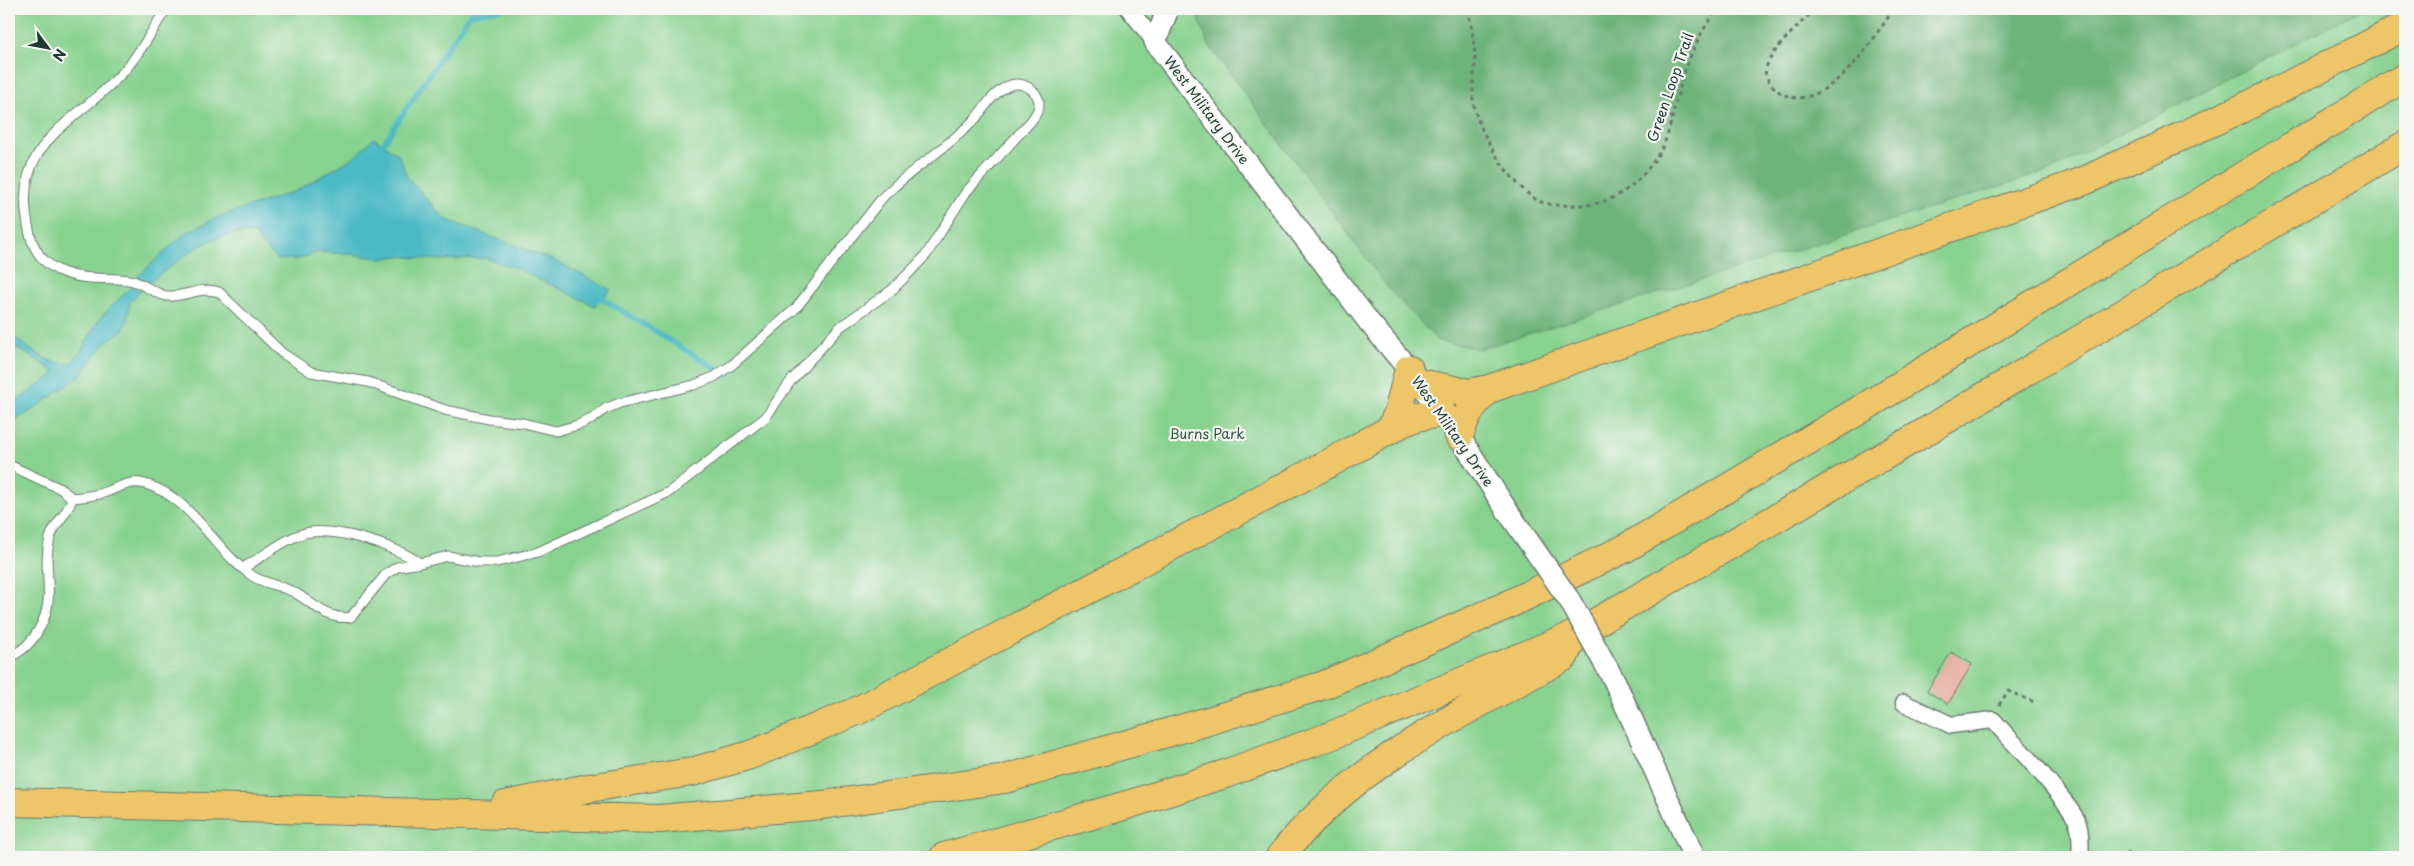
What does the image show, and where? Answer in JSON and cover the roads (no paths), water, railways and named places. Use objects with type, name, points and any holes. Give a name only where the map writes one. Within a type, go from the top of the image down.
[{"type":"highway","points":[[1390,430],[1415,376],[1468,393],[1488,389],[2084,181],[2245,107],[2405,26]]},
{"type":"highway","points":[[9,802],[659,819],[822,805],[1005,778],[1186,727],[1324,685],[1503,607],[1624,550],[1862,409],[2405,78]]},
{"type":"highway","points":[[944,857],[1118,808],[1225,774],[1328,737],[1574,635],[1907,443],[2405,145]]},
{"type":"highway","points":[[1459,436],[1465,417],[1473,404],[1488,389]]},
{"type":"highway","points":[[460,814],[589,788],[692,772],[750,755],[794,739],[857,711],[1390,430],[1417,417],[1442,413]]},
{"type":"highway","points":[[1280,857],[1299,833],[1322,809],[1404,746],[1564,657],[1574,635]]},
{"type":"street","points":[[1129,9],[1155,42]]},
{"type":"street","points":[[1155,42],[1168,9]]},
{"type":"street","name":"West Military Drive","points":[[1155,42],[1369,322],[1415,376],[1459,436],[1508,512],[1570,601],[1615,682],[1694,857]]},
{"type":"street","points":[[1904,703],[1951,725],[1992,720],[2046,780],[2077,820],[2081,850],[2080,857]]},
{"type":"lane","points":[[9,465],[61,489],[72,498],[105,492],[128,482],[145,484],[167,494],[182,505],[243,568],[263,581],[291,590],[334,617],[351,617],[386,574],[397,567],[448,556],[480,562],[497,562],[538,552],[670,492],[766,416],[790,382],[840,327],[892,290],[926,255],[966,192],[1032,120],[1038,111],[1040,103],[1035,93],[1021,84],[1012,84],[1003,89],[973,121],[896,183],[869,213],[796,308],[732,365],[714,377],[685,387],[620,403],[605,409],[592,419],[556,431],[523,423],[489,419],[445,410],[368,382],[311,372],[282,353],[219,292],[210,289],[168,296],[130,280],[84,278],[65,273],[47,264],[38,254],[30,240],[24,196],[27,174],[34,159],[44,144],[124,71],[166,9]]},
{"type":"lane","points":[[9,658],[21,652],[35,638],[46,618],[50,604],[48,552],[50,538],[55,525],[70,504],[72,498]]},
{"type":"lane","points":[[243,568],[299,535],[312,531],[333,533],[390,546],[420,563]]},
{"type":"water","points":[[374,138],[399,155],[407,177],[445,219],[558,262],[611,290],[595,306],[513,267],[485,258],[438,260],[398,256],[381,259],[351,254],[319,252],[299,259],[277,260],[255,234],[240,233],[225,235],[199,247],[150,282],[137,277],[184,234],[216,218],[296,191],[354,157]]},
{"type":"water","points":[[132,286],[141,290],[130,302],[128,318],[123,330],[106,342],[80,376],[25,415],[9,422],[9,400],[18,400],[53,375],[54,371],[9,343],[9,333],[46,359],[54,362],[71,363],[81,351],[100,318]]},
{"type":"waterway","points":[[380,148],[470,14],[502,9]]},
{"type":"waterway","points":[[596,295],[728,376]]},
{"type":"park label","name":"Burns Park","points":[[1207,433]]}]
